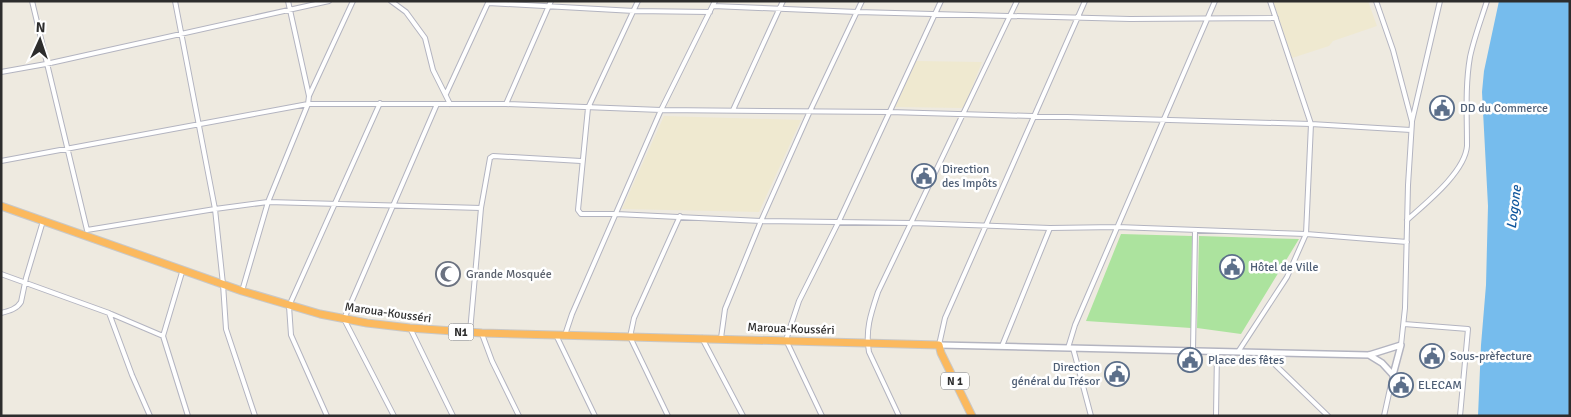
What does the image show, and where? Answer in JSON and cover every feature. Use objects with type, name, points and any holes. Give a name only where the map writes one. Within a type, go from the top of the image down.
[{"type":"highway","name":"Maroua-Kousséri","points":[[1,206],[44,221],[88,233],[242,291],[289,306],[344,319],[410,328],[470,333],[939,345]]},
{"type":"highway","name":"N 1","points":[[939,345],[941,353],[972,416]]},
{"type":"street","points":[[32,1],[66,149],[88,233],[215,209],[268,202],[481,208]]},
{"type":"street","points":[[175,1],[215,209],[224,284],[226,328],[255,416]]},
{"type":"street","points":[[288,1],[309,96]]},
{"type":"street","points":[[1,72],[46,64],[330,1]]},
{"type":"street","points":[[242,291],[268,202],[308,104],[309,96],[352,1]]},
{"type":"street","points":[[391,1],[406,12],[425,38],[433,70],[450,104]]},
{"type":"street","points":[[638,1],[588,108],[581,161],[578,213],[581,214],[761,220],[987,224],[1050,228],[1117,227],[1306,234],[1407,242]]},
{"type":"street","points":[[733,110],[783,1]]},
{"type":"street","points":[[721,338],[725,309],[761,220],[862,1]]},
{"type":"street","points":[[822,416],[786,340],[799,301],[839,221],[941,1]]},
{"type":"street","points":[[899,416],[869,352],[868,321],[878,292],[1017,1]]},
{"type":"street","points":[[1085,1],[945,318],[939,345],[1369,355],[1401,345]]},
{"type":"street","points":[[1091,416],[1070,348],[1075,325],[1215,1]]},
{"type":"street","points":[[1238,352],[1287,277],[1306,234],[1311,124],[1270,1]]},
{"type":"street","points":[[1376,1],[1393,50],[1412,122]]},
{"type":"street","points":[[1384,416],[1401,345],[1404,324],[1412,122],[1440,1]]},
{"type":"street","points":[[1407,220],[1446,185],[1466,152],[1468,69],[1474,36],[1486,1]]},
{"type":"street","points":[[446,94],[489,2],[550,3],[634,11],[710,12]]},
{"type":"street","points":[[506,104],[550,3]]},
{"type":"street","points":[[565,335],[572,314],[661,110],[714,3],[857,12],[1130,19],[1276,18]]},
{"type":"street","points":[[327,416],[291,334],[289,306],[380,103]]},
{"type":"street","points":[[1,161],[308,104],[506,104],[661,110],[888,112],[962,116],[1311,124],[1411,130]]},
{"type":"street","points":[[394,416],[344,319],[437,104]]},
{"type":"street","points":[[470,333],[481,208],[488,161],[491,156],[581,161]]},
{"type":"street","points":[[668,416],[630,337],[634,318],[680,216]]},
{"type":"street","points":[[1,313],[19,306],[44,221]]},
{"type":"street","points":[[1002,346],[1050,228]]},
{"type":"street","points":[[1193,351],[1195,231]]},
{"type":"street","points":[[183,269],[163,336],[188,416]]},
{"type":"street","points":[[1,274],[109,313],[163,336]]},
{"type":"street","points":[[109,313],[132,375],[150,416]]},
{"type":"street","points":[[1404,324],[1468,329],[1460,416]]},
{"type":"street","points":[[410,328],[453,416]]},
{"type":"street","points":[[482,333],[492,361],[520,416]]},
{"type":"street","points":[[556,334],[595,416]]},
{"type":"street","points":[[702,338],[743,416]]},
{"type":"street","points":[[1216,416],[1217,351]]},
{"type":"street","points":[[1264,353],[1328,416]]},
{"type":"street","points":[[1369,355],[1382,363],[1394,375]]},
{"type":"shaded area","points":[[1273,1],[1368,1],[1377,26],[1333,41],[1329,46],[1292,58]]},
{"type":"shaded area","points":[[916,61],[982,62],[964,108],[895,107]]},
{"type":"shaded area","points":[[664,116],[801,120],[759,212],[622,209]]},
{"type":"green space","points":[[1121,234],[1192,236],[1191,328],[1086,321]]},
{"type":"green space","points":[[1199,236],[1299,239],[1241,334],[1197,328]]},
{"type":"water","name":"Logone","points":[[1499,1],[1570,1],[1570,416],[1478,416],[1486,285],[1488,206],[1482,92],[1484,71]]},
{"type":"place","name":"DD du Commerce","points":[[1442,108]]},
{"type":"place","name":"Direction des Impôts","points":[[924,176]]},
{"type":"place","name":"Hôtel de Ville","points":[[1232,267]]},
{"type":"place","name":"Grande Mosquée","points":[[448,274]]},
{"type":"place","name":"Sous-prèfecture","points":[[1432,356]]},
{"type":"place","name":"Place des fêtes","points":[[1190,360]]},
{"type":"place","name":"Direction général du Trésor","points":[[1117,374]]},
{"type":"place","name":"ELECAM","points":[[1401,385]]}]
